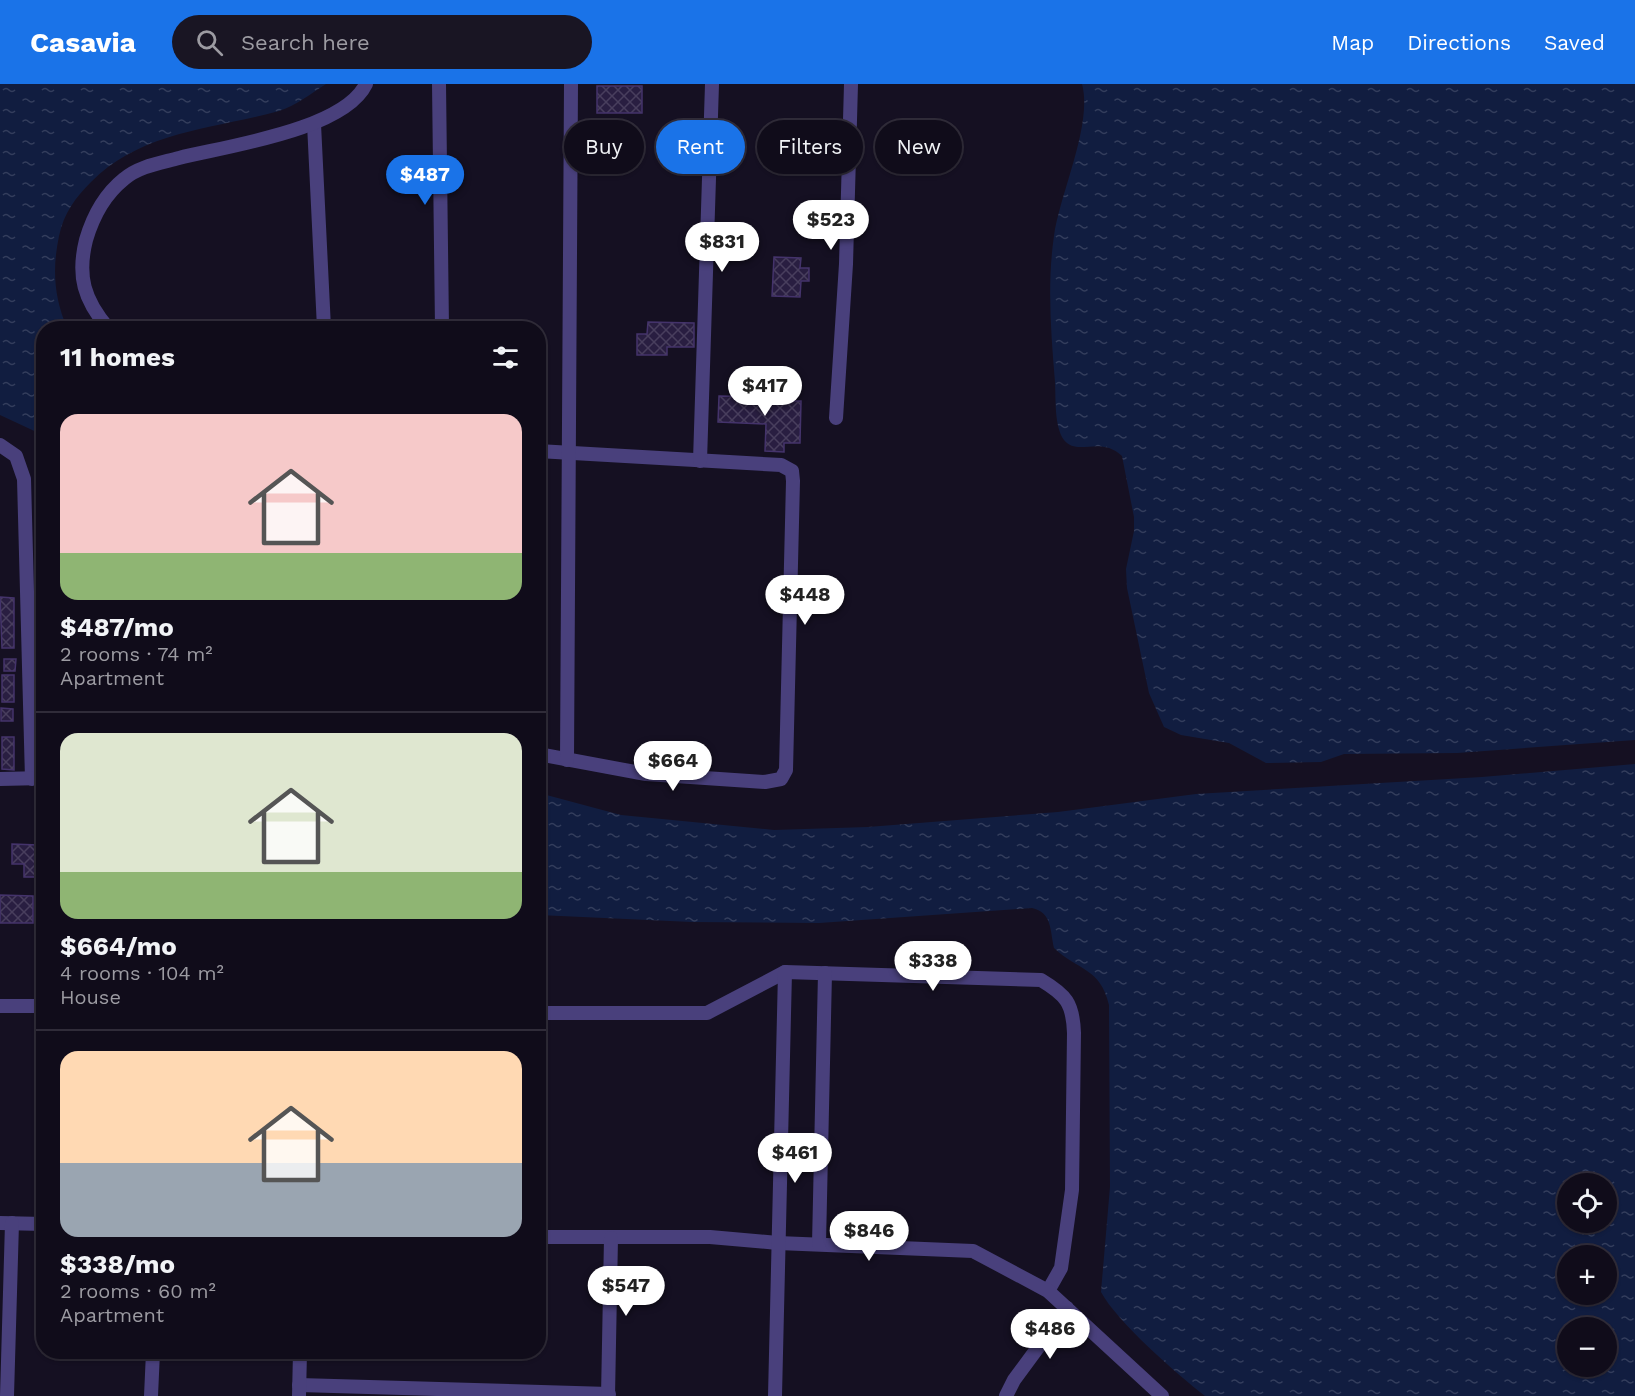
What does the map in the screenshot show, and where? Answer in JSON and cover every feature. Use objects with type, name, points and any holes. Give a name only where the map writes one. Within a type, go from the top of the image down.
[{"type":"street","points":[[103,321],[88,299],[81,269],[95,214],[123,179],[148,166],[314,124],[356,100],[366,84]]},
{"type":"street","points":[[439,84],[442,321]]},
{"type":"street","points":[[567,760],[571,84]]},
{"type":"street","points":[[700,461],[712,84]]},
{"type":"street","points":[[836,418],[846,264],[851,84]]},
{"type":"street","points":[[314,124],[324,321]]},
{"type":"street","points":[[0,445],[16,456],[24,479],[36,736]]},
{"type":"street","points":[[546,451],[781,465],[792,471],[784,775],[781,779],[765,782],[646,774],[546,756]]},
{"type":"street","points":[[0,779],[36,779]]},
{"type":"street","points":[[775,1396],[785,972]]},
{"type":"street","points":[[546,1012],[707,1013],[785,972],[1041,980],[1062,992],[1073,1013],[1074,1033],[1072,1190],[1061,1268],[1048,1291]]},
{"type":"street","points":[[819,1244],[825,973]]},
{"type":"street","points":[[0,1006],[36,1006]]},
{"type":"street","points":[[7,1396],[4,1374],[6,1223],[36,1224]]},
{"type":"street","points":[[546,1237],[710,1237],[778,1243],[973,1251],[1048,1291],[1162,1396]]},
{"type":"street","points":[[300,1359],[299,1391],[608,1395],[611,1238]]},
{"type":"street","points":[[1006,1396],[1014,1380],[1067,1308]]},
{"type":"street","points":[[152,1396],[153,1359]]},
{"type":"water","points":[[0,84],[326,84],[285,109],[179,134],[155,142],[111,165],[91,182],[71,206],[59,236],[55,271],[59,305],[65,321],[36,321],[36,432],[0,415]]},
{"type":"water","points":[[1082,84],[1635,84],[1635,740],[1457,753],[1344,754],[1321,762],[1266,763],[1229,743],[1181,735],[1164,727],[1149,693],[1127,588],[1126,569],[1134,531],[1134,517],[1122,456],[1106,447],[1070,445],[1064,440],[1057,420],[1050,309],[1052,254],[1057,219],[1080,138],[1084,100]]},
{"type":"water","points":[[1635,764],[1635,1396],[1205,1396],[1164,1361],[1120,1318],[1101,1292],[1110,1187],[1109,1005],[1100,983],[1094,976],[1054,948],[1049,923],[1039,910],[1032,908],[819,923],[692,922],[546,915],[546,795],[621,815],[774,830],[868,827],[1058,812],[1196,794],[1482,777]]},
{"type":"building","points":[[597,86],[642,86],[642,113],[597,113]]},
{"type":"building","points":[[774,257],[801,258],[800,268],[809,268],[809,281],[801,281],[800,297],[772,296]]},
{"type":"building","points":[[648,322],[694,323],[694,347],[667,347],[667,355],[637,355],[637,334],[647,334]]},
{"type":"building","points":[[719,396],[787,397],[787,401],[801,401],[800,443],[784,443],[784,452],[765,451],[766,424],[718,422]]},
{"type":"building","points":[[0,597],[14,598],[14,648],[2,648]]},
{"type":"building","points":[[4,659],[16,659],[15,671],[4,671]]},
{"type":"building","points":[[2,675],[14,675],[14,702],[2,702]]},
{"type":"building","points":[[1,708],[13,709],[13,721],[1,721]]},
{"type":"building","points":[[2,737],[14,737],[14,770],[2,769]]},
{"type":"building","points":[[12,844],[36,845],[36,877],[24,877],[24,864],[12,864]]},
{"type":"building","points":[[0,895],[33,896],[33,923],[0,923]]}]
